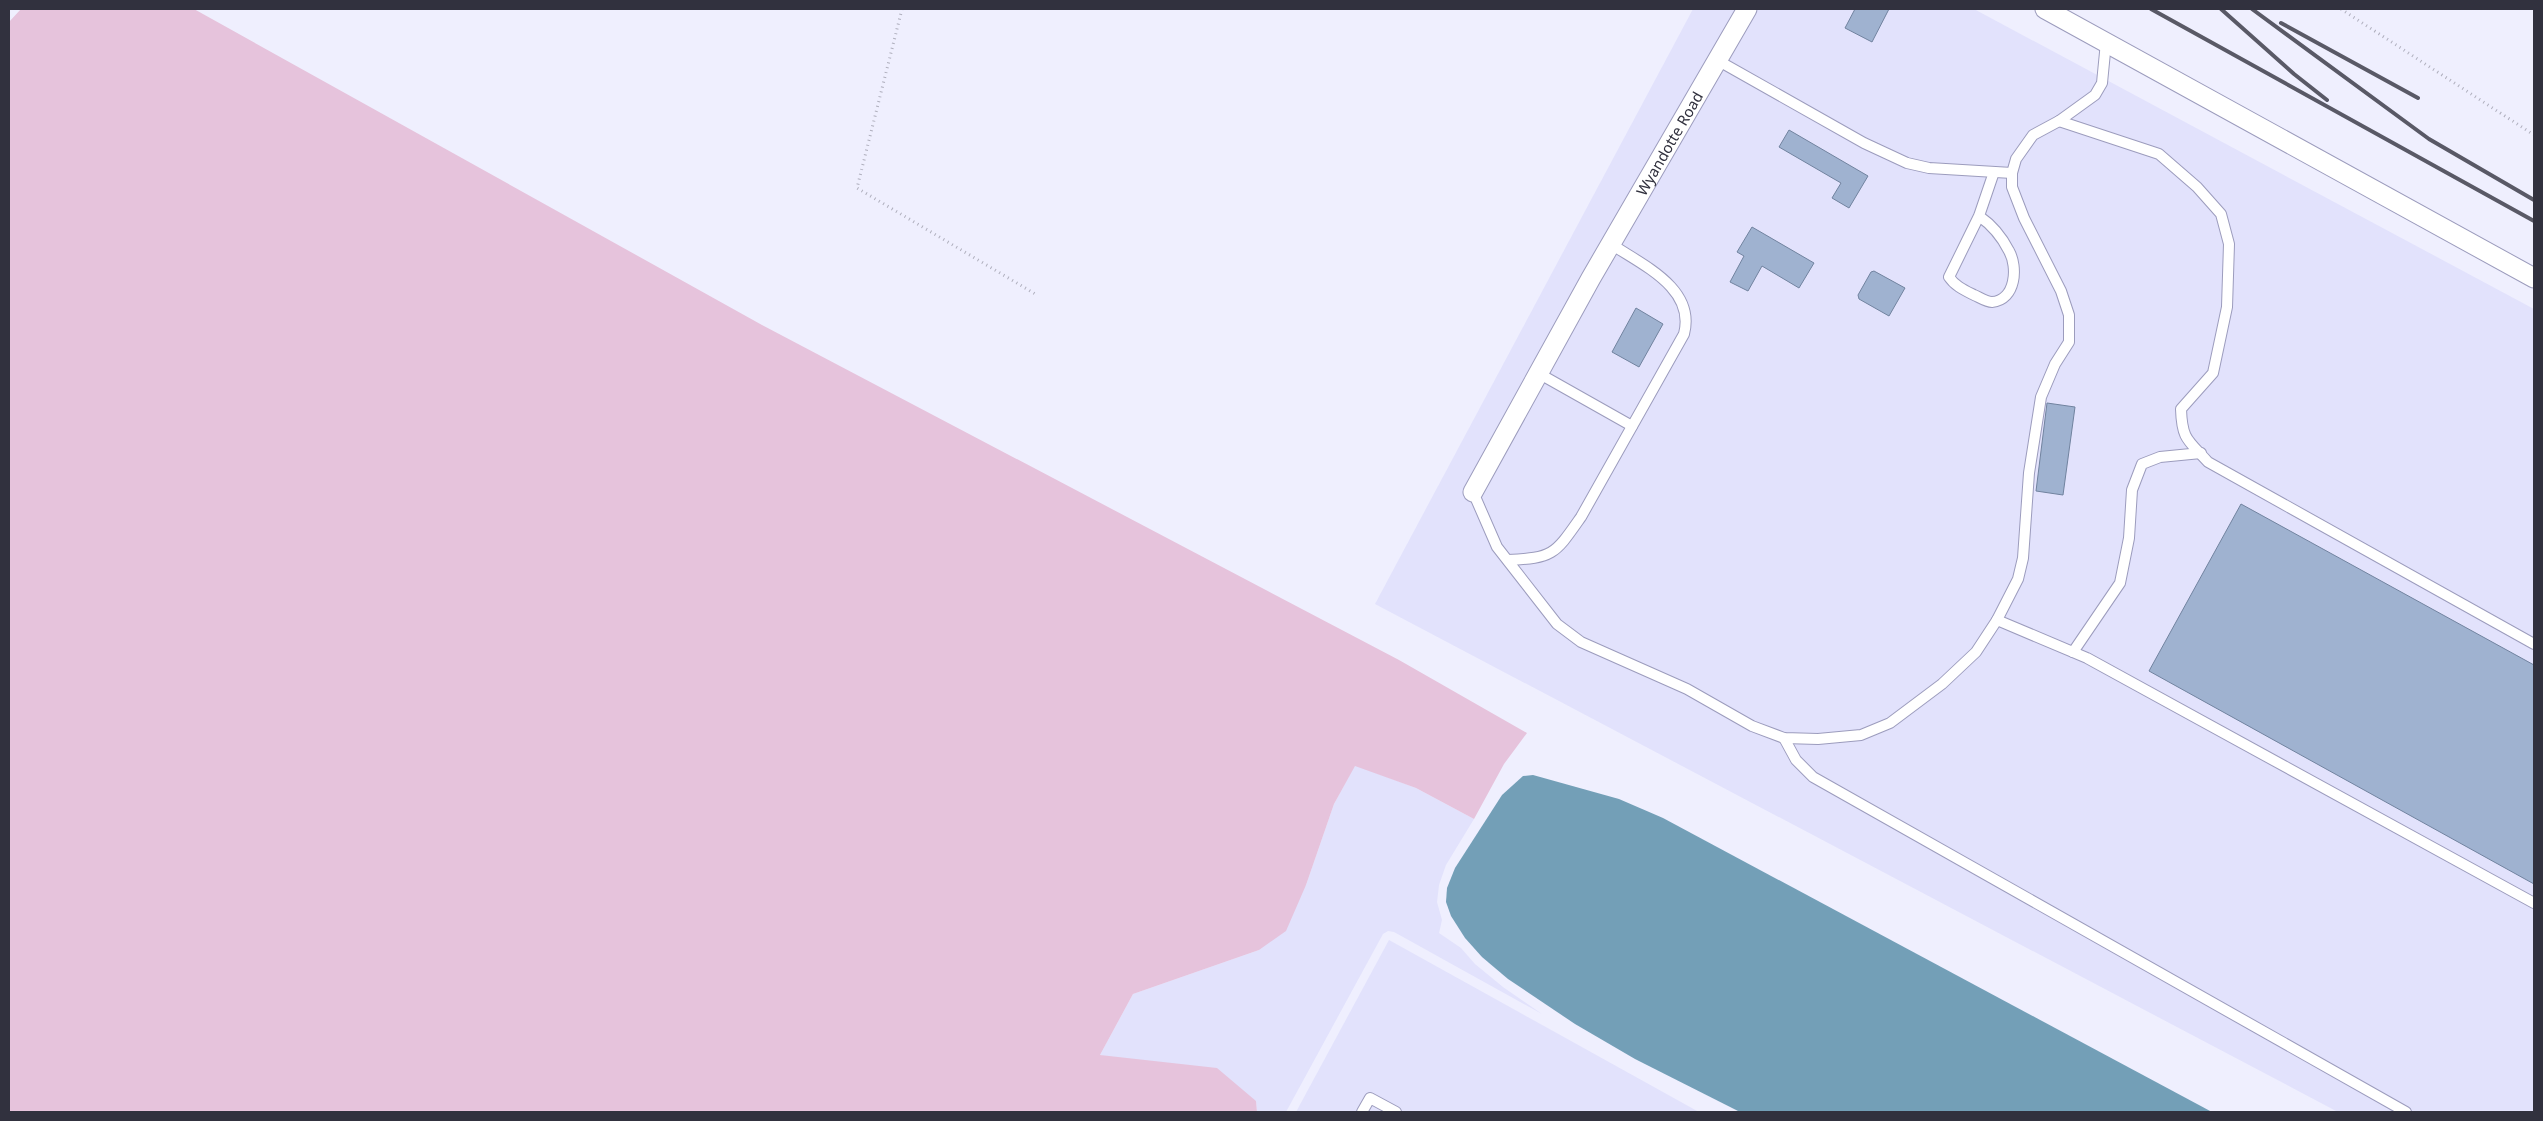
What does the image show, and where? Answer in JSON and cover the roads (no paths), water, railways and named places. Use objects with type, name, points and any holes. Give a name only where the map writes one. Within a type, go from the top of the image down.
[{"type":"street","name":"Wyandotte Road","points":[[1473,492],[1591,278],[1747,9]]},
{"type":"street","points":[[2045,9],[2534,278]]},
{"type":"lane","points":[[1473,492],[1497,547],[1557,624],[1581,642],[1687,689],[1752,726],[1784,738],[1818,739],[1861,735],[1890,723],[1942,684],[1976,652],[1997,620],[2018,579],[2024,558],[2029,473],[2041,397],[2055,364],[2068,342],[2069,315],[2062,292],[2024,218],[2012,187],[2012,173],[2016,159],[2033,135],[2059,121],[2096,95],[2102,83],[2106,42]]},
{"type":"lane","points":[[1717,60],[1864,143],[1907,163],[1929,168],[2012,173]]},
{"type":"lane","points":[[2059,121],[2159,154],[2197,187],[2221,214],[2229,244],[2227,306],[2213,373],[2181,409],[2182,433],[2208,462],[2534,644]]},
{"type":"lane","points":[[1979,216],[1992,226],[2010,253],[2015,275],[2009,292],[2001,299],[1990,302],[1963,290],[1949,277],[1979,216],[1994,172]]},
{"type":"lane","points":[[1508,560],[1540,558],[1553,552],[1565,539],[1581,517],[1684,334],[1687,321],[1685,308],[1678,294],[1662,278],[1611,244]]},
{"type":"lane","points":[[1538,373],[1632,426]]},
{"type":"lane","points":[[2072,652],[2120,583],[2129,538],[2132,490],[2142,464],[2160,457],[2201,453]]},
{"type":"lane","points":[[1997,620],[2072,652],[2534,903]]},
{"type":"lane","points":[[1784,738],[1796,760],[1813,777],[2406,1112]]},
{"type":"lane","points":[[1362,1112],[1370,1098],[1396,1112]]},
{"type":"railway","points":[[2151,9],[2534,221]]},
{"type":"railway","points":[[2221,9],[2294,74],[2327,100]]},
{"type":"railway","points":[[2252,9],[2429,139],[2534,200]]},
{"type":"railway","points":[[2281,23],[2418,98]]}]
